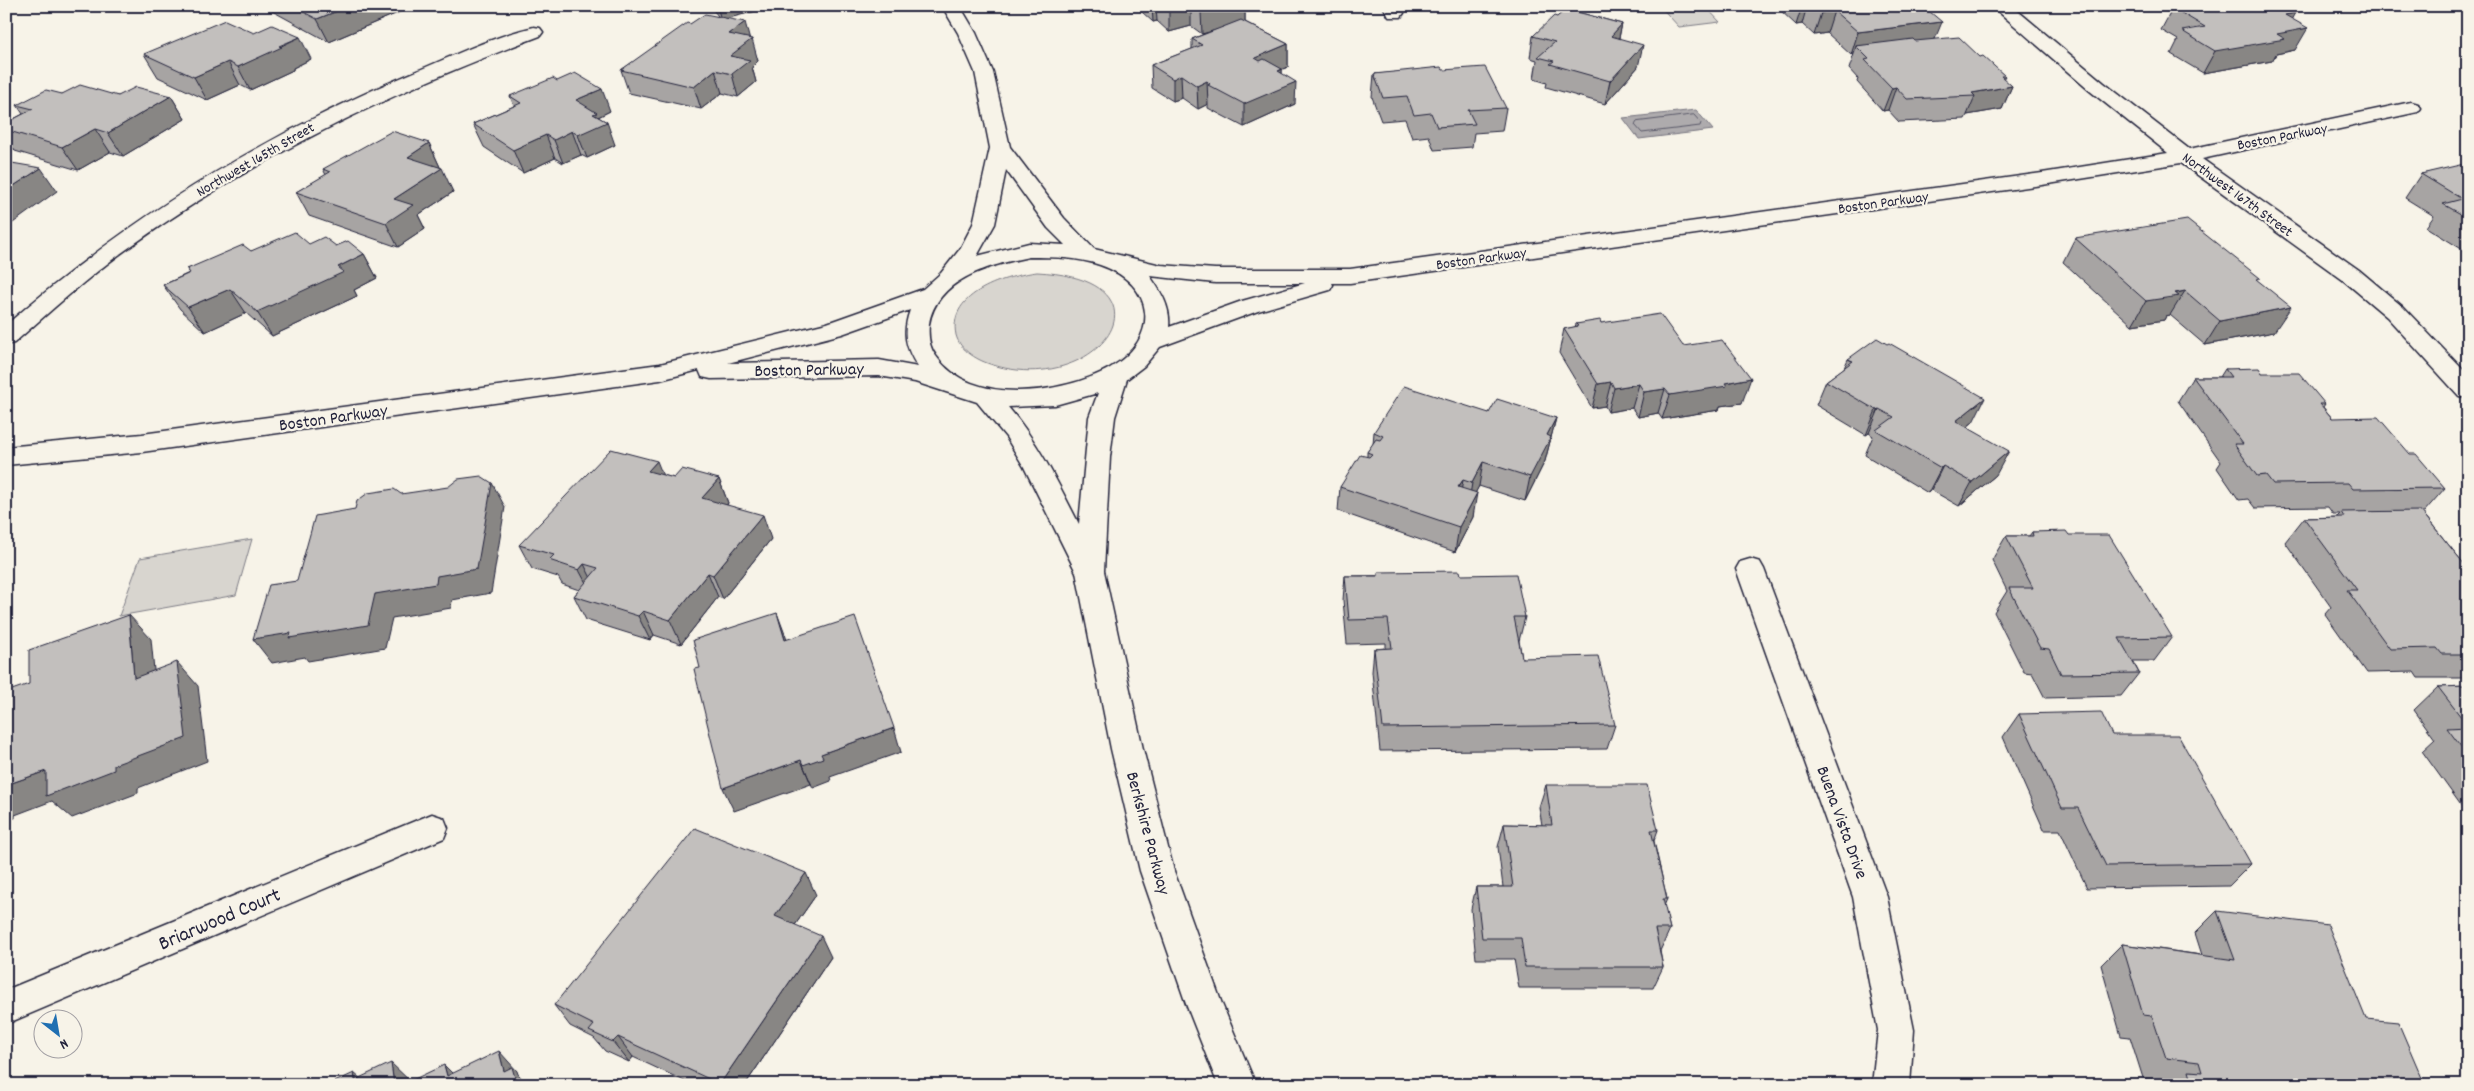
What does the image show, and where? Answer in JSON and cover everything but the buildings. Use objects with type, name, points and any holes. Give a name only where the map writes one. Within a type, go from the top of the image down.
[{"type":"street","points":[[950,278],[973,265],[1000,256],[1029,250],[1058,250],[1086,253],[1111,261],[1132,272],[1148,287],[1156,304],[1158,323],[1151,342],[1137,360],[1116,376],[1086,389],[1053,397],[1018,400],[985,395],[956,385],[934,370],[920,352],[916,332],[920,312],[932,294],[950,278],[970,251],[984,224],[1000,148],[984,72],[968,33],[951,6]]},
{"type":"street","name":"Northwest 167th Street","points":[[2001,6],[2097,87],[2184,156],[2351,275],[2395,312],[2468,390]]},
{"type":"street","name":"Northwest 165th Street","points":[[6,338],[89,266],[168,211],[242,163],[400,84],[480,51],[534,32]]},
{"type":"street","name":"Boston Parkway","points":[[1111,261],[1161,272],[1216,276],[1350,276],[1913,198],[2184,156],[2411,108]]},
{"type":"street","points":[[1000,148],[1056,223],[1086,253]]},
{"type":"street","name":"Boston Parkway","points":[[1151,342],[1250,306],[1350,276]]},
{"type":"street","name":"Boston Parkway","points":[[6,456],[152,442],[660,372],[834,329],[932,294]]},
{"type":"street","name":"Boston Parkway","points":[[660,372],[879,368],[915,374],[956,385]]},
{"type":"street","name":"Berkshire Parkway","points":[[1090,572],[1097,457],[1102,417],[1116,376]]},
{"type":"street","name":"Berkshire Parkway","points":[[985,395],[1015,431],[1037,466],[1090,572],[1127,749],[1157,871],[1204,1004],[1238,1085]]},
{"type":"street","name":"Buena Vista Drive","points":[[1750,569],[1870,897],[1896,1030],[1891,1085]]},
{"type":"street","name":"Briarwood Court","points":[[6,1007],[432,828]]},
{"type":"shaded area","points":[[1660,6],[1705,6],[1720,22],[1679,27]]},
{"type":"shaded area","points":[[1037,272],[1081,279],[1106,294],[1115,313],[1109,333],[1092,352],[1065,365],[1032,371],[993,365],[976,358],[966,350],[958,341],[956,335],[956,320],[961,308],[970,297],[996,282],[1010,277]]},
{"type":"shaded area","points":[[252,539],[236,595],[119,616],[140,558]]},
{"type":"water","points":[[1696,110],[1713,130],[1639,139],[1623,118]]}]
